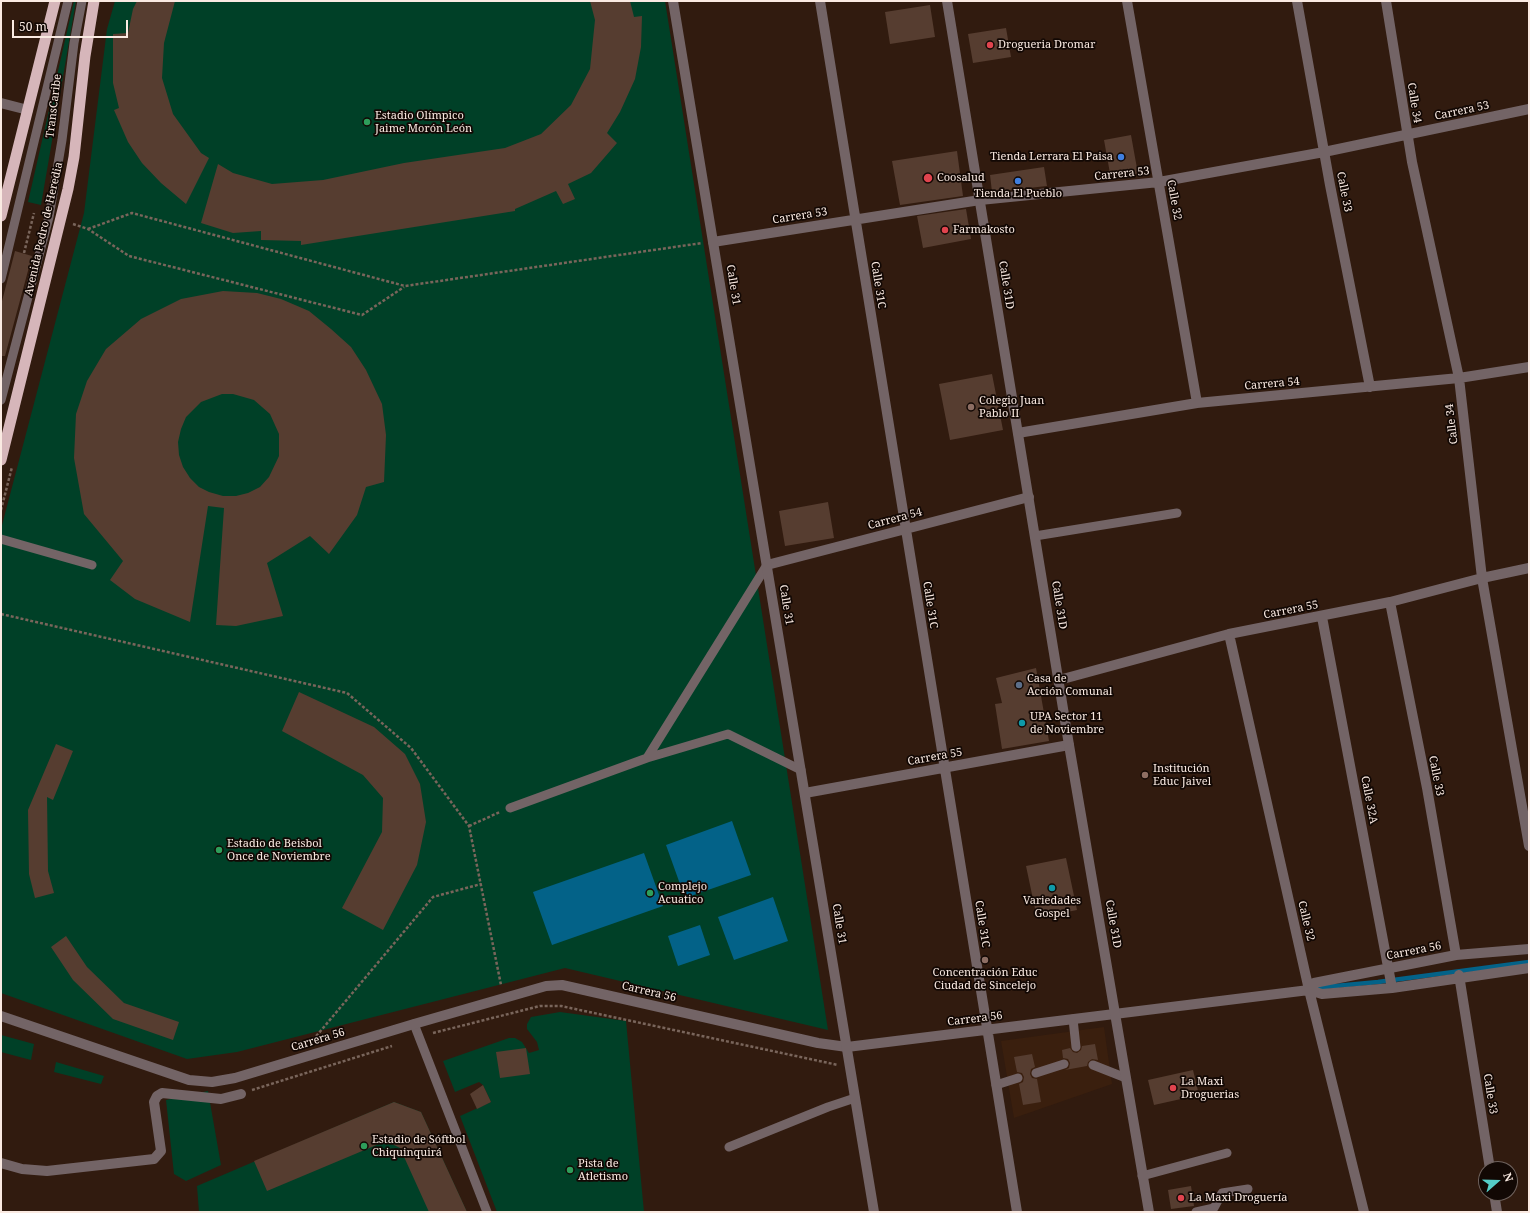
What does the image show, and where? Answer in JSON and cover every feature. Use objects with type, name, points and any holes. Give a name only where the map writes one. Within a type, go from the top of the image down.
[{"type":"highway","points":[[1,216],[55,1]]},
{"type":"highway","name":"Avenida Pedro de Heredia","points":[[1,460],[61,221],[74,157],[84,56],[94,1]]},
{"type":"street","name":"Calle 31","points":[[673,1],[874,1212]]},
{"type":"street","name":"Calle 31C","points":[[820,1],[1016,1212]]},
{"type":"street","name":"Calle 31D","points":[[947,1],[1069,745],[1149,1212]]},
{"type":"street","name":"Calle 32","points":[[1127,1],[1197,402]]},
{"type":"street","name":"Calle 33","points":[[1297,1],[1324,152],[1370,387]]},
{"type":"street","name":"Calle 34","points":[[1386,1],[1407,135],[1459,378],[1482,578],[1529,846]]},
{"type":"street","points":[[1,103],[28,110]]},
{"type":"street","name":"Carrera 53","points":[[713,242],[980,200],[1159,182],[1324,152],[1529,109]]},
{"type":"street","name":"Carrera 54","points":[[1018,433],[1197,402],[1459,378],[1529,367]]},
{"type":"street","name":"Carrera 54","points":[[767,565],[1029,497]]},
{"type":"street","name":"Carrera 55","points":[[1059,680],[1229,634],[1322,617],[1529,568]]},
{"type":"street","name":"Calle 33","points":[[1390,602],[1427,788],[1456,955]]},
{"type":"street","name":"Calle 32A","points":[[1322,617],[1392,987]]},
{"type":"street","name":"Calle 32","points":[[1229,634],[1309,990],[1364,1212]]},
{"type":"street","name":"Carrera 55","points":[[805,793],[1069,745]]},
{"type":"street","name":"Carrera 56","points":[[1309,990],[1314,983],[1390,972],[1456,955],[1529,949]]},
{"type":"street","name":"Carrera 56","points":[[1,1016],[189,1080],[212,1082],[235,1078],[546,986],[562,985],[818,1043],[847,1047],[1309,990],[1322,994],[1392,987],[1459,976],[1529,968]]},
{"type":"street","name":"Calle 33","points":[[1459,976],[1489,1161]]},
{"type":"street","points":[[1,1163],[22,1169],[47,1172],[154,1159],[160,1151],[154,1102],[156,1096],[162,1093],[221,1099],[241,1094]]},
{"type":"street","points":[[1495,1201],[1497,1212]]},
{"type":"lane","name":"TransCaribe","points":[[1,279],[68,1]]},
{"type":"lane","name":"TransCaribe","points":[[1,400],[49,217],[62,140],[74,43],[82,1]]},
{"type":"lane","points":[[1035,536],[1177,512]]},
{"type":"lane","points":[[1,539],[92,565]]},
{"type":"lane","points":[[647,758],[767,565]]},
{"type":"lane","points":[[510,808],[647,758],[728,734],[801,770]]},
{"type":"lane","points":[[1073,1019],[1076,1047]]},
{"type":"lane","points":[[414,1024],[487,1212]]},
{"type":"lane","points":[[1036,1073],[1064,1064]]},
{"type":"lane","points":[[1092,1066],[1126,1078]]},
{"type":"lane","points":[[996,1085],[1018,1078]]},
{"type":"lane","points":[[729,1146],[828,1107],[855,1098]]},
{"type":"lane","points":[[1142,1176],[1227,1153]]},
{"type":"lane","points":[[1196,1212],[1214,1208],[1222,1193],[1248,1189]]},
{"type":"path","points":[[24,253],[34,213]]},
{"type":"path","points":[[88,228],[132,213],[405,286],[713,242]]},
{"type":"path","points":[[61,221],[88,228],[128,256],[362,315],[405,286]]},
{"type":"path","points":[[1,614],[347,694],[411,748],[469,826],[501,985]]},
{"type":"path","points":[[469,826],[510,808]]},
{"type":"path","points":[[313,1040],[433,897],[481,884]]},
{"type":"path","points":[[419,1037],[540,1006],[561,1006],[851,1068]]},
{"type":"path","points":[[241,1094],[397,1044]]},
{"type":"shaded area","points":[[1104,1027],[1112,1084],[1014,1118],[1001,1041]]},
{"type":"green space","points":[[74,1],[76,1],[41,205],[28,202]]},
{"type":"green space","points":[[115,1],[665,1],[828,1030],[565,968],[237,1052],[187,1059],[1,993],[1,529],[84,213],[107,29]]},
{"type":"green space","points":[[560,1012],[626,1021],[644,1212],[497,1212],[460,1116],[491,1102],[483,1085],[479,1082],[455,1092],[443,1061],[509,1038],[515,1038],[522,1042],[529,1053],[539,1050],[537,1042],[527,1029],[527,1024],[531,1017]]},
{"type":"green space","points":[[1,1035],[34,1044],[31,1060],[1,1052]]},
{"type":"green space","points":[[56,1062],[104,1076],[101,1084],[54,1072]]},
{"type":"green space","points":[[208,1091],[221,1165],[186,1181],[174,1174],[166,1100]]},
{"type":"green space","name":"Estadio de Sóftbol Chiquinquirá","points":[[394,1102],[421,1112],[467,1212],[199,1212],[197,1186]]},
{"type":"water","points":[[732,821],[751,875],[685,898],[666,845]]},
{"type":"water","points":[[644,853],[663,906],[552,945],[533,892]]},
{"type":"water","points":[[773,897],[788,941],[734,960],[718,917]]},
{"type":"water","points":[[700,925],[710,955],[678,966],[668,936]]},
{"type":"building","points":[[137,1],[175,1],[164,43],[162,78],[173,114],[201,153],[209,158],[186,204],[161,183],[142,163],[128,142],[114,110],[119,108],[113,83],[113,34],[128,33],[133,9]]},
{"type":"building","name":"Estadio Olímpico Jaime Morón León","points":[[590,1],[630,1],[634,17],[642,16],[641,47],[635,79],[620,112],[607,133],[617,143],[591,173],[568,184],[575,199],[563,204],[556,191],[515,209],[515,211],[301,245],[301,241],[261,240],[261,231],[233,233],[201,223],[218,164],[233,173],[272,184],[323,180],[404,163],[505,148],[541,134],[571,105],[590,69],[595,20]]},
{"type":"building","points":[[930,5],[935,37],[890,44],[885,12]]},
{"type":"building","name":"Drogueria Dromar","points":[[1006,28],[1011,57],[973,63],[968,34]]},
{"type":"building","name":"Tienda Lerrara El Paisa","points":[[1131,135],[1138,174],[1111,179],[1104,140]]},
{"type":"building","name":"Coosalud","points":[[957,151],[963,196],[900,205],[892,161]]},
{"type":"building","name":"Tienda El Pueblo","points":[[1044,167],[1047,186],[992,192],[990,175]]},
{"type":"building","name":"Farmakosto","points":[[966,209],[971,239],[923,248],[917,216]]},
{"type":"building","points":[[15,251],[32,256],[5,356],[1,356],[1,305]]},
{"type":"building","points":[[223,291],[257,293],[281,299],[309,311],[351,347],[366,370],[382,404],[386,435],[384,482],[366,487],[357,515],[329,554],[310,536],[267,563],[283,616],[236,626],[216,625],[224,508],[208,506],[190,622],[135,599],[110,580],[123,561],[84,514],[74,458],[76,414],[87,381],[106,349],[141,319],[181,299]],"holes":[[[222,394],[233,394],[254,400],[270,414],[279,434],[279,456],[269,477],[260,487],[248,493],[236,496],[223,496],[199,487],[190,478],[183,467],[179,455],[178,442],[186,417],[201,402]]]},
{"type":"building","name":"Colegio Juan Pablo II","points":[[992,374],[1003,430],[950,440],[939,384]]},
{"type":"building","points":[[828,502],[834,538],[785,546],[779,511]]},
{"type":"building","name":"UPA Sector 11 de Noviembre","points":[[1036,668],[1049,741],[1002,749],[995,704],[1002,703],[996,678]]},
{"type":"building","points":[[299,692],[374,727],[405,754],[420,784],[426,822],[417,865],[383,930],[342,908],[382,832],[383,798],[363,775],[282,731]]},
{"type":"building","points":[[56,744],[73,751],[53,800],[47,797],[48,871],[54,893],[35,898],[29,874],[28,810]]},
{"type":"building","name":"Variedades Gospel","points":[[1066,858],[1077,910],[1037,918],[1026,866]]},
{"type":"building","points":[[66,936],[87,967],[124,1003],[179,1022],[173,1040],[113,1019],[73,980],[51,947]]},
{"type":"building","points":[[1095,1044],[1098,1060],[1092,1059],[1088,1062],[1087,1066],[1065,1070],[1069,1068],[1070,1063],[1068,1059],[1063,1058],[1062,1050],[1070,1048],[1073,1052],[1077,1053],[1081,1050],[1082,1046]]},
{"type":"building","points":[[526,1048],[530,1074],[500,1078],[496,1052]]},
{"type":"building","points":[[1032,1054],[1035,1067],[1031,1069],[1030,1074],[1032,1078],[1037,1079],[1041,1102],[1023,1105],[1019,1084],[1023,1082],[1024,1077],[1022,1073],[1017,1072],[1014,1057]]},
{"type":"building","name":"La Maxi Droguerias","points":[[1193,1070],[1199,1095],[1154,1105],[1148,1080]]},
{"type":"building","points":[[483,1085],[491,1102],[477,1109],[470,1094]]},
{"type":"building","points":[[394,1102],[421,1112],[467,1212],[429,1212],[400,1148],[386,1141],[267,1191],[254,1161]]},
{"type":"building","name":"La Maxi Droguería","points":[[1191,1186],[1194,1206],[1171,1209],[1168,1190]]},
{"type":"waterway","points":[[1314,988],[1378,982],[1529,962]]},
{"type":"place","name":"Drogueria Dromar","points":[[990,45]]},
{"type":"place","name":"Estadio Olímpico Jaime Morón León","points":[[367,122]]},
{"type":"place","name":"Tienda Lerrara El Paisa","points":[[1121,157]]},
{"type":"place","name":"Coosalud","points":[[928,178]]},
{"type":"place","name":"Tienda El Pueblo","points":[[1018,181]]},
{"type":"place","name":"Farmakosto","points":[[945,230]]},
{"type":"place","name":"Colegio Juan Pablo II","points":[[971,407]]},
{"type":"place","name":"Casa de Acción Comunal","points":[[1019,685]]},
{"type":"place","name":"UPA Sector 11 de Noviembre","points":[[1022,723]]},
{"type":"place","name":"Institución Educ Jaivel","points":[[1145,775]]},
{"type":"place","name":"Estadio de Beisbol Once de Noviembre","points":[[219,850]]},
{"type":"place","name":"Variedades Gospel","points":[[1052,888]]},
{"type":"place","name":"Complejo Acuatico","points":[[650,893]]},
{"type":"place","name":"Concentración Educ Ciudad de Sincelejo","points":[[985,960]]},
{"type":"place","name":"La Maxi Droguerias","points":[[1173,1088]]},
{"type":"place","name":"Estadio de Sóftbol Chiquinquirá","points":[[364,1146]]},
{"type":"place","name":"Pista de Atletismo","points":[[570,1170]]},
{"type":"place","name":"La Maxi Droguería","points":[[1181,1198]]}]
